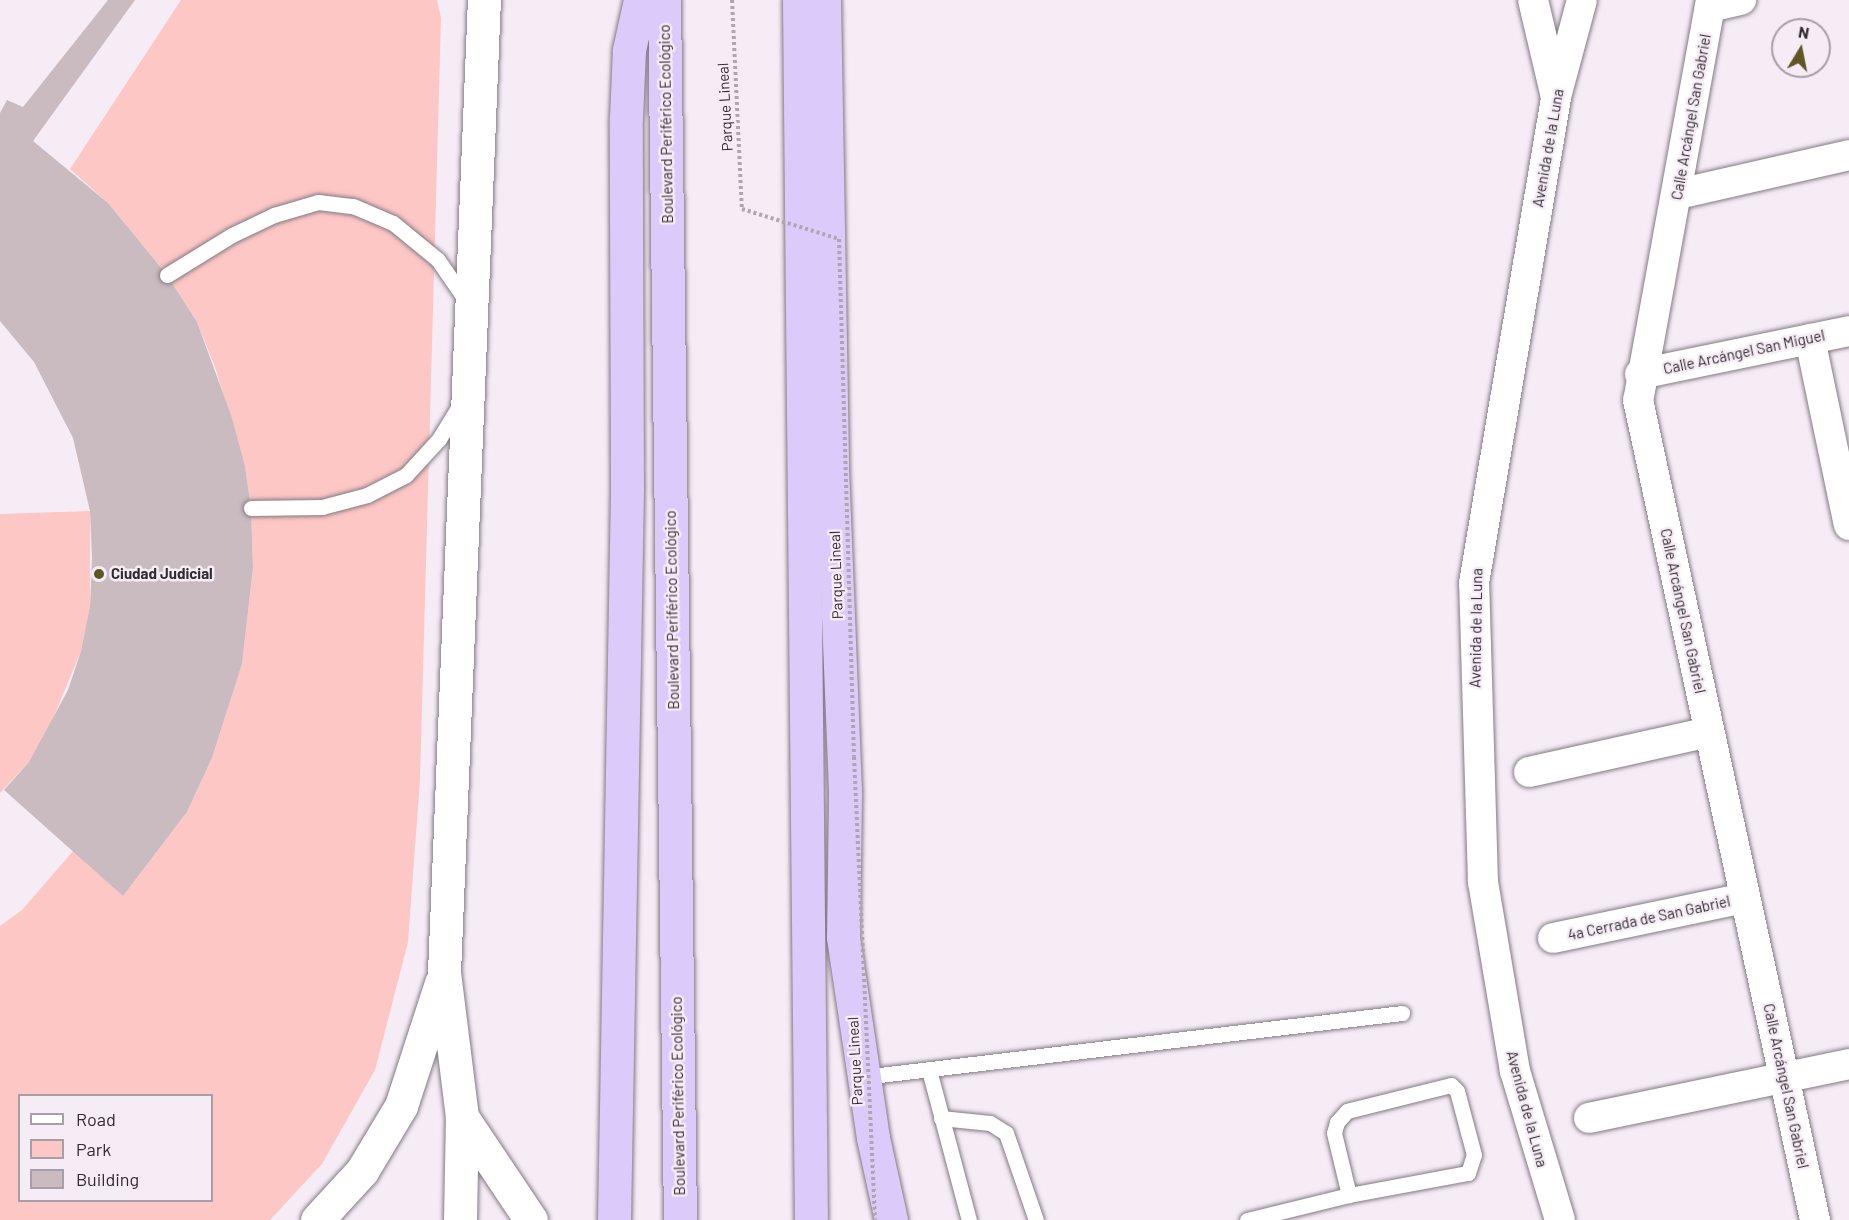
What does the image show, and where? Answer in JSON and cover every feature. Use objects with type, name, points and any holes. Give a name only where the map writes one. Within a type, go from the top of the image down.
[{"type":"highway","points":[[614,1220],[627,488],[626,118],[629,50],[639,0]]},
{"type":"highway","name":"Boulevard Periférico Ecológico","points":[[664,0],[680,1220]]},
{"type":"highway","points":[[799,0],[811,1220]]},
{"type":"highway","points":[[824,0],[832,467],[845,796],[843,937],[863,1077],[891,1220]]},
{"type":"street","points":[[1533,0],[1556,97]]},
{"type":"street","name":"Avenida de la Luna","points":[[1560,1220],[1515,1071],[1483,882],[1474,594],[1489,483],[1556,97],[1582,0]]},
{"type":"street","points":[[1710,3],[1742,0]]},
{"type":"street","name":"Calle Arcángel San Gabriel","points":[[1710,3],[1678,194],[1640,374],[1638,400],[1815,1220]]},
{"type":"street","points":[[460,1220],[462,1117],[444,973],[482,4]]},
{"type":"street","points":[[1678,194],[1849,155]]},
{"type":"street","name":"Calle Arcángel San Miguel","points":[[1640,374],[1849,331]]},
{"type":"street","points":[[1810,339],[1849,525]]},
{"type":"street","points":[[1528,772],[1709,732]]},
{"type":"street","name":"4a Cerrada de San Gabriel","points":[[1553,938],[1745,898]]},
{"type":"street","points":[[317,1220],[362,1171],[401,1106],[444,973]]},
{"type":"street","points":[[1589,1118],[1849,1064]]},
{"type":"street","points":[[462,1117],[531,1220]]},
{"type":"lane","points":[[167,275],[232,235],[274,215],[318,202],[353,206],[393,223],[438,260],[471,308]]},
{"type":"lane","points":[[251,508],[322,507],[367,495],[406,475],[440,439],[468,392]]},
{"type":"lane","points":[[863,1077],[1402,1013]]},
{"type":"lane","points":[[929,1070],[969,1220]]},
{"type":"lane","points":[[1247,1220],[1349,1195],[1468,1173],[1474,1155],[1457,1091],[1451,1085],[1347,1111],[1337,1122],[1334,1133],[1349,1195]]},
{"type":"lane","points":[[941,1118],[990,1123],[1006,1133],[1036,1220]]},
{"type":"path","name":"Parque Lineal","points":[[732,0],[742,209],[839,239],[854,757],[875,1220]]},
{"type":"green space","points":[[181,0],[437,0],[441,18],[420,780],[408,942],[375,1070],[322,1164],[270,1220],[0,1220],[0,926],[22,910],[74,850],[123,896],[187,812],[212,758],[242,664],[253,568],[251,508],[245,466],[215,367],[197,322],[167,275],[108,203],[70,169]]},
{"type":"green space","points":[[90,511],[90,606],[81,651],[49,728],[29,762],[0,793],[0,514]]},
{"type":"building","points":[[108,0],[135,0],[33,141],[108,203],[167,275],[197,322],[231,415],[245,466],[251,508],[253,568],[242,664],[212,758],[187,812],[123,896],[4,790],[29,762],[68,690],[81,651],[90,606],[92,558],[90,511],[73,438],[34,362],[0,321],[0,113],[7,100],[23,107]]},
{"type":"place","name":"Ciudad Judicial","points":[[99,574]]}]
